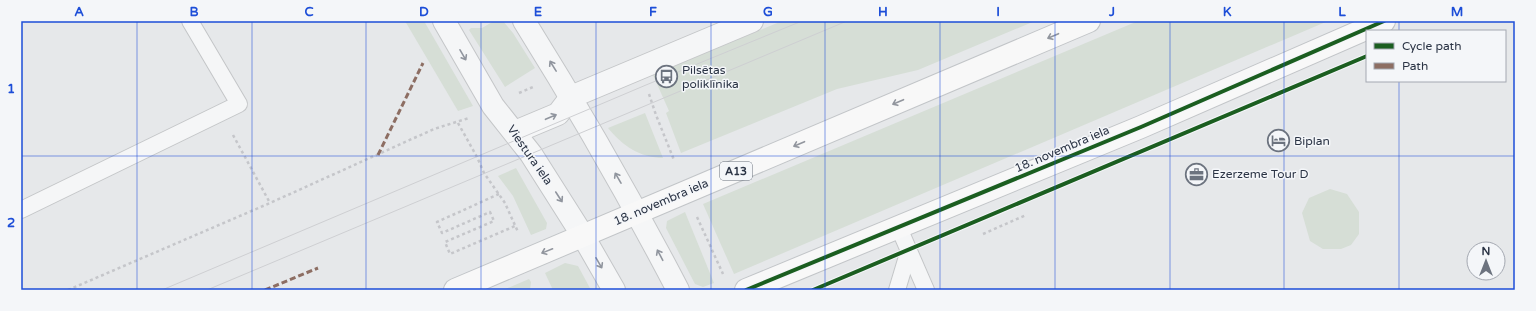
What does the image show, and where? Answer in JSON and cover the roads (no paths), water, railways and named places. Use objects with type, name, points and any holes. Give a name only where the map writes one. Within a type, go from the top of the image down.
[{"type":"main road","name":"18. novembra iela","points":[[455,290],[1089,21]]},
{"type":"main road","name":"18. novembra iela","points":[[746,290],[1140,127],[1384,21]]},
{"type":"street","name":"Viestura iela","points":[[444,21],[493,106],[515,132],[583,236],[614,290]]},
{"type":"street","points":[[524,21],[571,97],[638,212],[678,290]]},
{"type":"street","points":[[515,132],[558,114],[571,97],[752,21]]},
{"type":"lane","points":[[21,210],[239,104],[190,21]]},
{"type":"lane","points":[[899,228],[926,290]]},
{"type":"lane","points":[[897,290],[909,250]]},
{"type":"tram line","points":[[162,290],[646,85],[802,21]]},
{"type":"tram line","points":[[207,290],[847,21]]},
{"type":"place","name":"Pilsētas poliklīnika","points":[[667,77]]},
{"type":"place","name":"Biplan","points":[[1278,141]]},
{"type":"place","name":"Ezerzeme Tour D","points":[[1196,174]]}]
